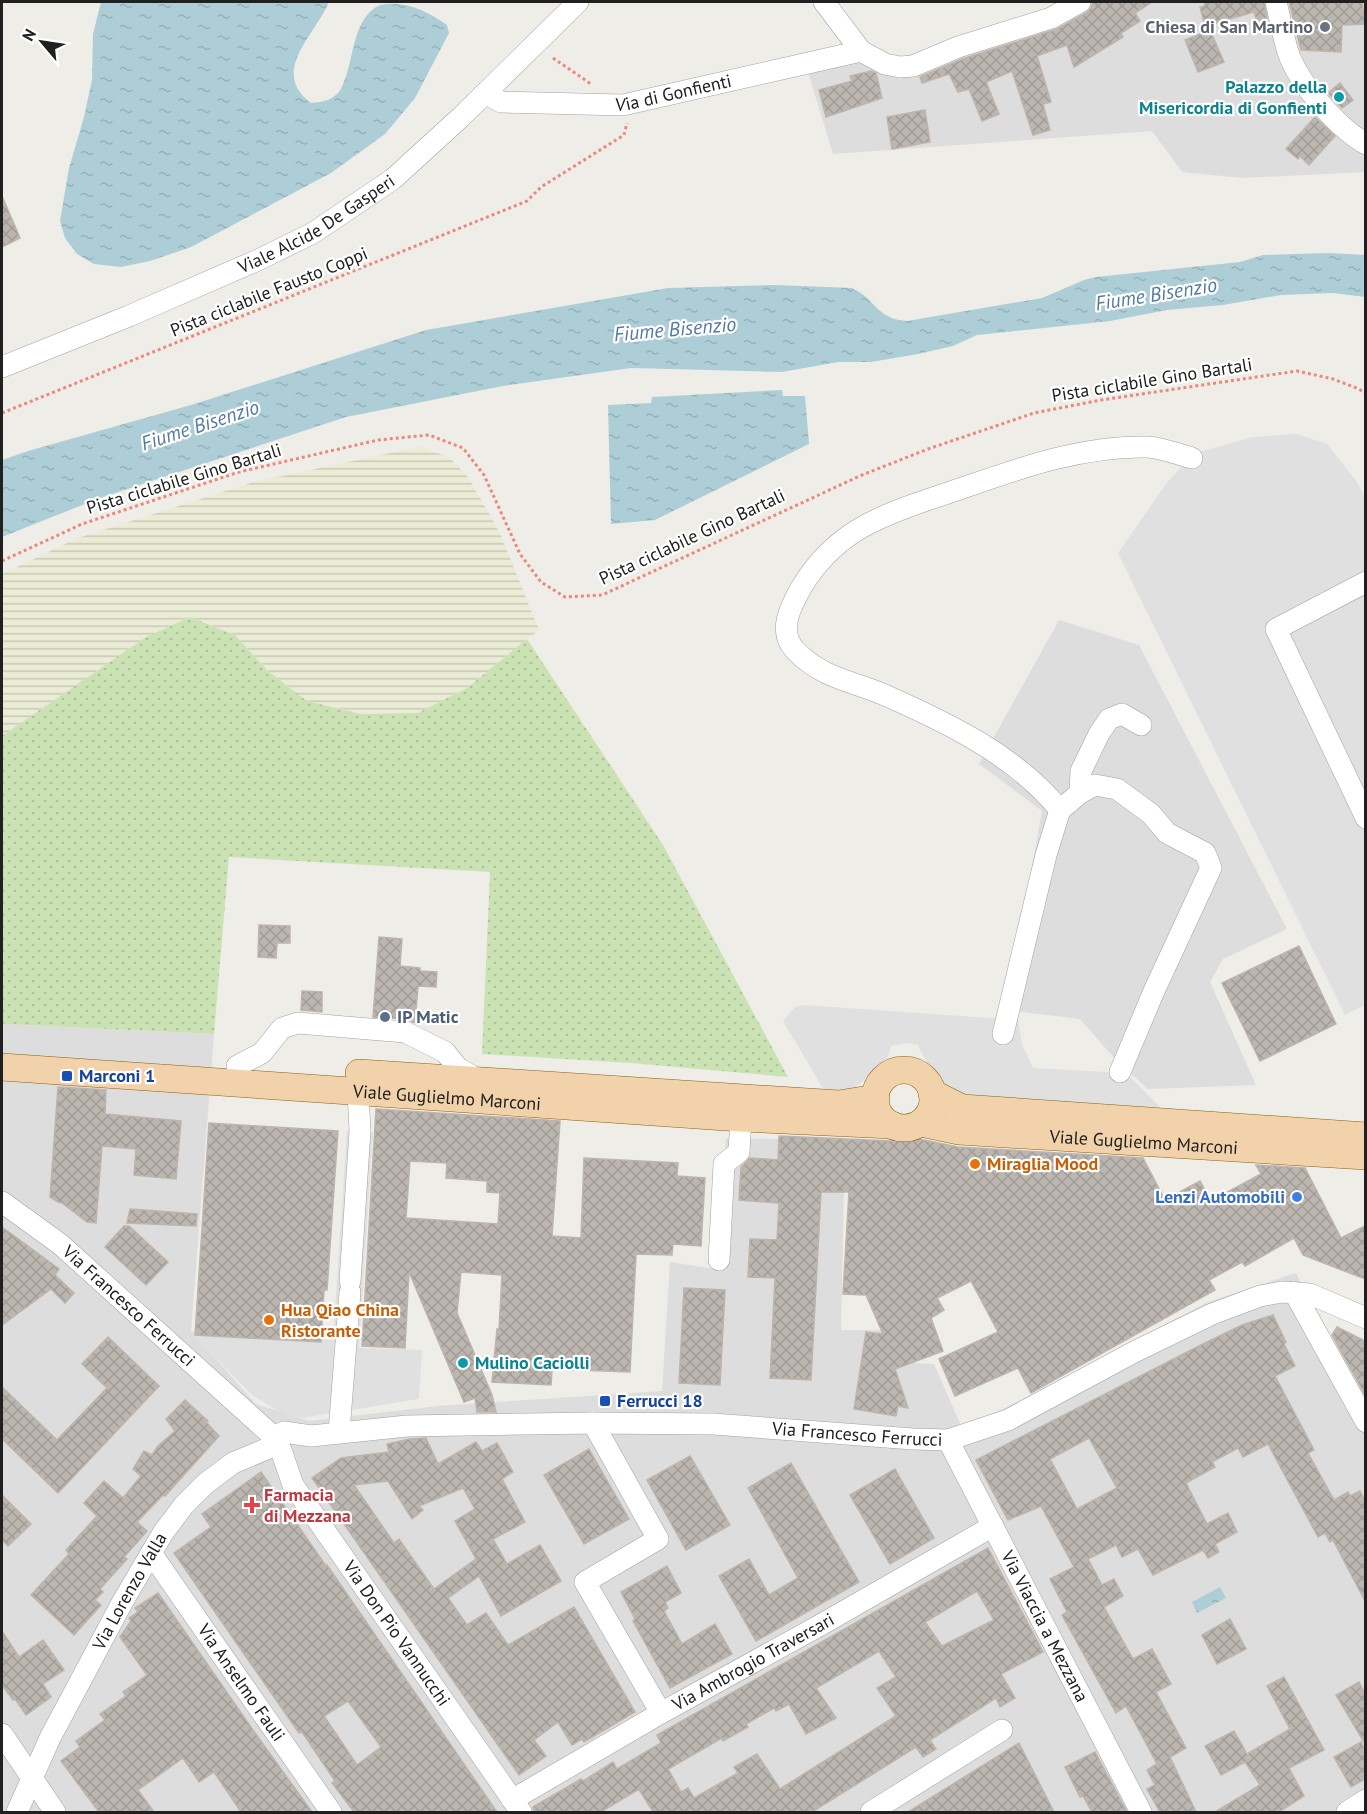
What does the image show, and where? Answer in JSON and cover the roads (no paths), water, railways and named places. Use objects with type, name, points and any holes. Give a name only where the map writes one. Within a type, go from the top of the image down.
[{"type":"main road","name":"Viale Guglielmo Marconi","points":[[2,1051],[839,1104],[876,1098],[882,1081],[894,1072],[904,1070],[914,1072],[924,1078],[932,1093],[962,1108],[1365,1136]]},
{"type":"main road","name":"Viale Guglielmo Marconi","points":[[2,1067],[741,1118],[892,1125],[902,1128],[921,1123],[959,1131],[1365,1156]]},
{"type":"main road","points":[[921,1123],[932,1106],[932,1093]]},
{"type":"main road","points":[[876,1098],[878,1110],[883,1118],[892,1125]]},
{"type":"street","name":"Viale Alcide De Gasperi","points":[[2,367],[129,316],[258,260],[313,233],[393,179],[578,2]]},
{"type":"street","points":[[824,2],[861,51],[885,64],[900,67],[913,66],[958,47],[1051,18],[1080,2]]},
{"type":"street","points":[[1276,2],[1288,54],[1307,89],[1329,113],[1365,144]]},
{"type":"street","name":"Via di Gonfienti","points":[[485,93],[501,102],[624,105],[861,51]]},
{"type":"street","points":[[1060,810],[1044,791],[986,745],[886,695],[824,674],[794,649],[785,630],[790,607],[813,568],[837,543],[880,517],[1045,461],[1113,449],[1150,447],[1192,458]]},
{"type":"street","points":[[1365,582],[1276,629],[1365,818]]},
{"type":"street","points":[[1080,793],[1081,771],[1109,719],[1122,714],[1141,725]]},
{"type":"street","points":[[1003,1034],[1046,855],[1060,810],[1080,793],[1095,785],[1117,789],[1151,814],[1167,833],[1205,852],[1211,868],[1154,991],[1120,1072]]},
{"type":"street","points":[[237,1066],[261,1053],[282,1028],[298,1023],[405,1032],[445,1052],[458,1068],[481,1081]]},
{"type":"street","points":[[339,1432],[360,1131],[358,1092]]},
{"type":"street","points":[[719,1260],[724,1164],[739,1152],[741,1118]]},
{"type":"street","name":"Via Francesco Ferrucci","points":[[2,1202],[60,1244],[249,1415],[281,1441],[339,1432],[407,1426],[593,1423],[713,1424],[948,1440],[1008,1420],[1212,1314],[1260,1296],[1294,1292],[1310,1294],[1365,1318]]},
{"type":"street","points":[[1294,1292],[1365,1422]]},
{"type":"street","points":[[593,1423],[658,1539],[585,1582],[661,1713]]},
{"type":"street","name":"Via Viaccia a Mezzana","points":[[948,1440],[1141,1812]]},
{"type":"street","name":"Via Lorenzo Valla","points":[[17,1812],[55,1729],[123,1601],[163,1533],[184,1505],[205,1484],[233,1463],[281,1441]]},
{"type":"street","name":"Via Don Pio Vannucchi","points":[[281,1441],[293,1485],[516,1806]]},
{"type":"street","name":"Via Ambrogio Traversari","points":[[516,1806],[661,1713],[993,1526]]},
{"type":"street","name":"Via Anselmo Fauli","points":[[151,1553],[331,1812]]},
{"type":"street","points":[[871,1812],[1002,1730]]},
{"type":"street","points":[[2,1734],[55,1812]]},
{"type":"street","points":[[1347,1812],[1365,1800]]},
{"type":"water","points":[[101,2],[329,2],[299,53],[295,66],[294,79],[299,91],[311,103],[328,100],[339,92],[359,28],[371,11],[380,5],[399,4],[416,8],[447,25],[449,33],[415,98],[385,134],[331,173],[191,247],[150,261],[121,267],[94,264],[77,254],[65,238],[60,221],[69,168],[92,80],[93,34]]},
{"type":"water","name":"Fiume Bisenzio","points":[[1329,253],[1365,255],[1365,297],[1333,293],[1281,295],[1223,305],[1167,310],[1110,321],[977,335],[953,346],[918,354],[871,362],[838,362],[782,372],[631,368],[503,386],[346,417],[100,498],[2,537],[2,460],[191,405],[426,330],[668,288],[774,285],[852,288],[860,292],[882,313],[907,321],[1042,298],[1096,277],[1240,262],[1263,255]]},
{"type":"water","points":[[782,390],[783,396],[805,396],[809,444],[655,520],[611,524],[608,405],[651,403],[652,397]]},
{"type":"water","points":[[1220,1587],[1226,1598],[1197,1613],[1192,1602]]},
{"type":"place","name":"Chiesa di San Martino","points":[[1325,27]]},
{"type":"place","name":"Palazzo della Misericordia di Gonfienti","points":[[1339,97]]},
{"type":"place","name":"IP Matic","points":[[385,1017]]},
{"type":"place","name":"Marconi 1","points":[[67,1076]]},
{"type":"place","name":"Miraglia Mood","points":[[975,1164]]},
{"type":"place","name":"Lenzi Automobili","points":[[1297,1197]]},
{"type":"place","name":"Hua Qiao China Ristorante","points":[[269,1320]]},
{"type":"place","name":"Mulino Caciolli","points":[[463,1363]]},
{"type":"place","name":"Ferrucci 18","points":[[605,1401]]},
{"type":"place","name":"Farmacia di Mezzana","points":[[252,1505]]}]
